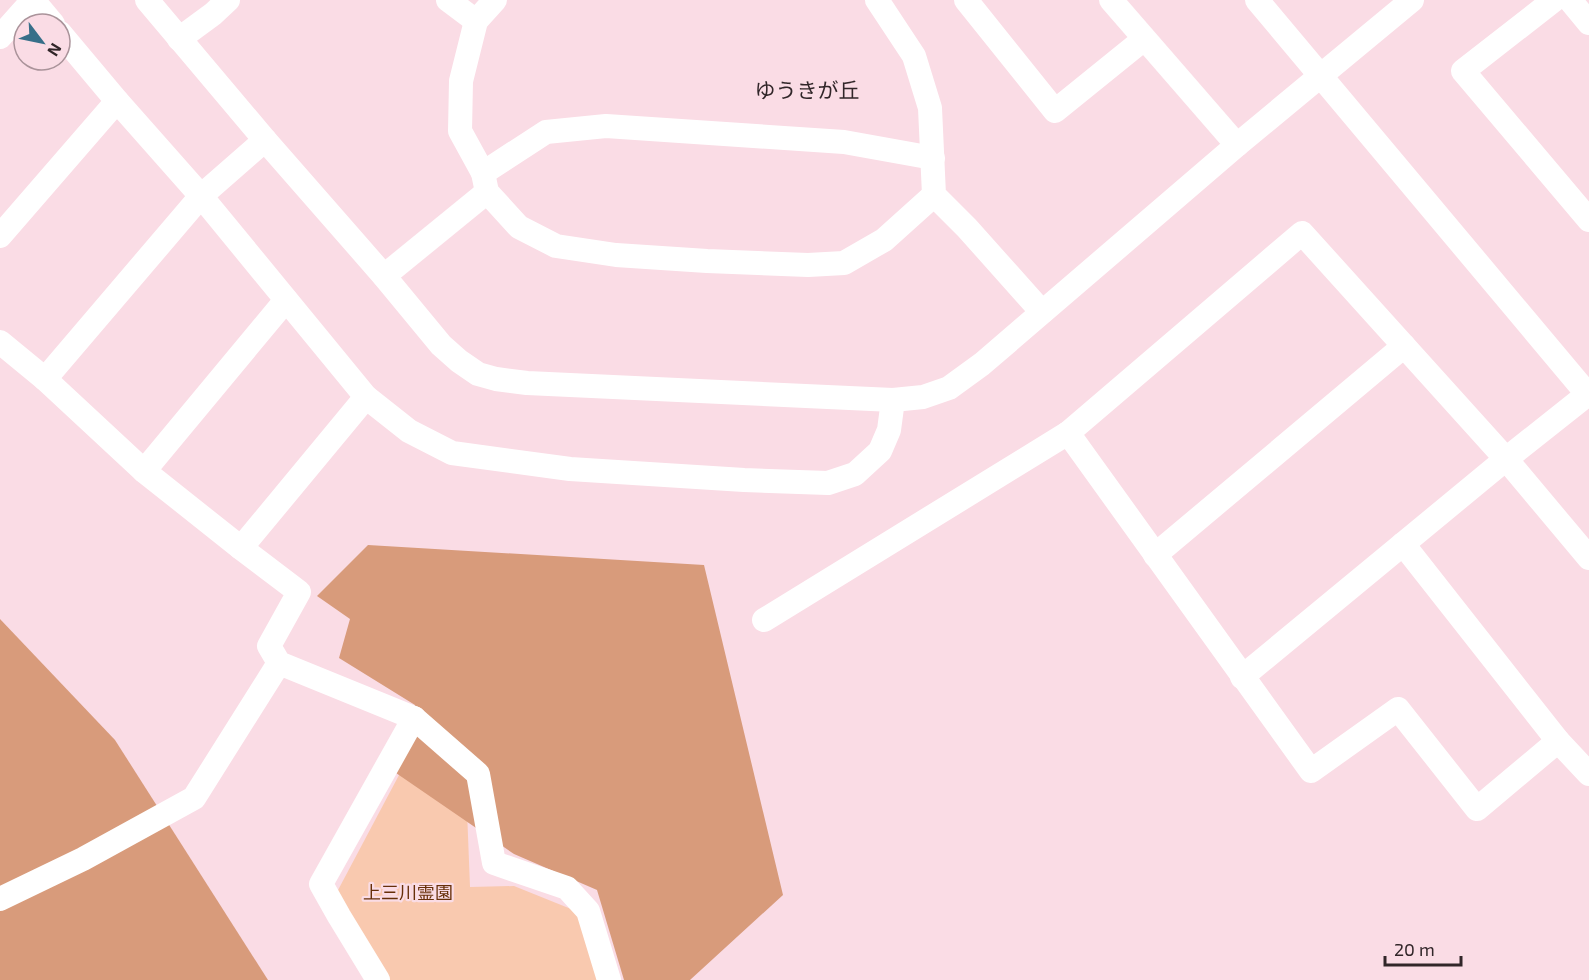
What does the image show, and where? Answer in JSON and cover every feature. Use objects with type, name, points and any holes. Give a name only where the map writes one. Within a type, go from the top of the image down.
[{"type":"street","points":[[0,37],[33,0],[43,12]]},
{"type":"street","points":[[147,0],[441,345],[478,374],[527,383],[893,400],[923,397],[949,388],[982,364],[1237,145],[1412,0]]},
{"type":"street","points":[[179,39],[228,0]]},
{"type":"street","points":[[448,0],[476,21]]},
{"type":"street","points":[[495,0],[476,21],[460,81],[460,131],[485,183],[519,227],[556,246],[616,255],[707,261],[808,265],[844,263],[884,240],[934,195]]},
{"type":"street","points":[[877,0],[914,56],[930,108],[934,195],[967,228],[1042,312]]},
{"type":"street","points":[[966,0],[1055,111],[1144,39]]},
{"type":"street","points":[[1111,0],[1237,145]]},
{"type":"street","points":[[1242,677],[1506,459],[1588,395],[1257,0]]},
{"type":"street","points":[[1554,0],[1463,71],[1589,220]]},
{"type":"street","points":[[1570,0],[1589,22]]},
{"type":"street","points":[[72,48],[201,196],[366,397],[409,430],[452,453],[570,469],[828,483],[855,474],[880,451],[889,430],[893,400]]},
{"type":"street","points":[[0,236],[117,102]]},
{"type":"street","points":[[384,276],[485,183],[546,132],[606,126],[844,142],[933,158]]},
{"type":"street","points":[[45,379],[201,196],[266,140]]},
{"type":"street","points":[[764,620],[1068,433],[1302,233],[1506,459],[1589,558]]},
{"type":"street","points":[[144,471],[286,300]]},
{"type":"street","points":[[0,342],[45,379],[144,471],[300,592],[269,646],[279,663],[414,718],[478,774],[494,863],[567,888],[588,911],[609,980]]},
{"type":"street","points":[[1155,555],[1404,346]]},
{"type":"street","points":[[242,548],[366,397]]},
{"type":"street","points":[[1068,433],[1311,771],[1398,709],[1477,809],[1558,741]]},
{"type":"street","points":[[1403,544],[1558,741],[1589,774]]},
{"type":"street","points":[[0,899],[83,859],[194,798],[279,663]]},
{"type":"street","points":[[378,980],[321,884],[414,718]]},
{"type":"green space","name":"上三川霊園","points":[[416,743],[466,785],[470,887],[514,886],[576,911],[598,980],[390,980],[337,892]]},
{"type":"shaded area","points":[[368,545],[704,565],[783,895],[690,980],[624,980],[597,890],[514,854],[396,773],[415,705],[339,658],[350,619],[317,596]]},
{"type":"shaded area","points":[[0,619],[115,740],[268,980],[0,980]]},
{"type":"district","name":"ゆうきが丘","points":[[807,89]]}]
